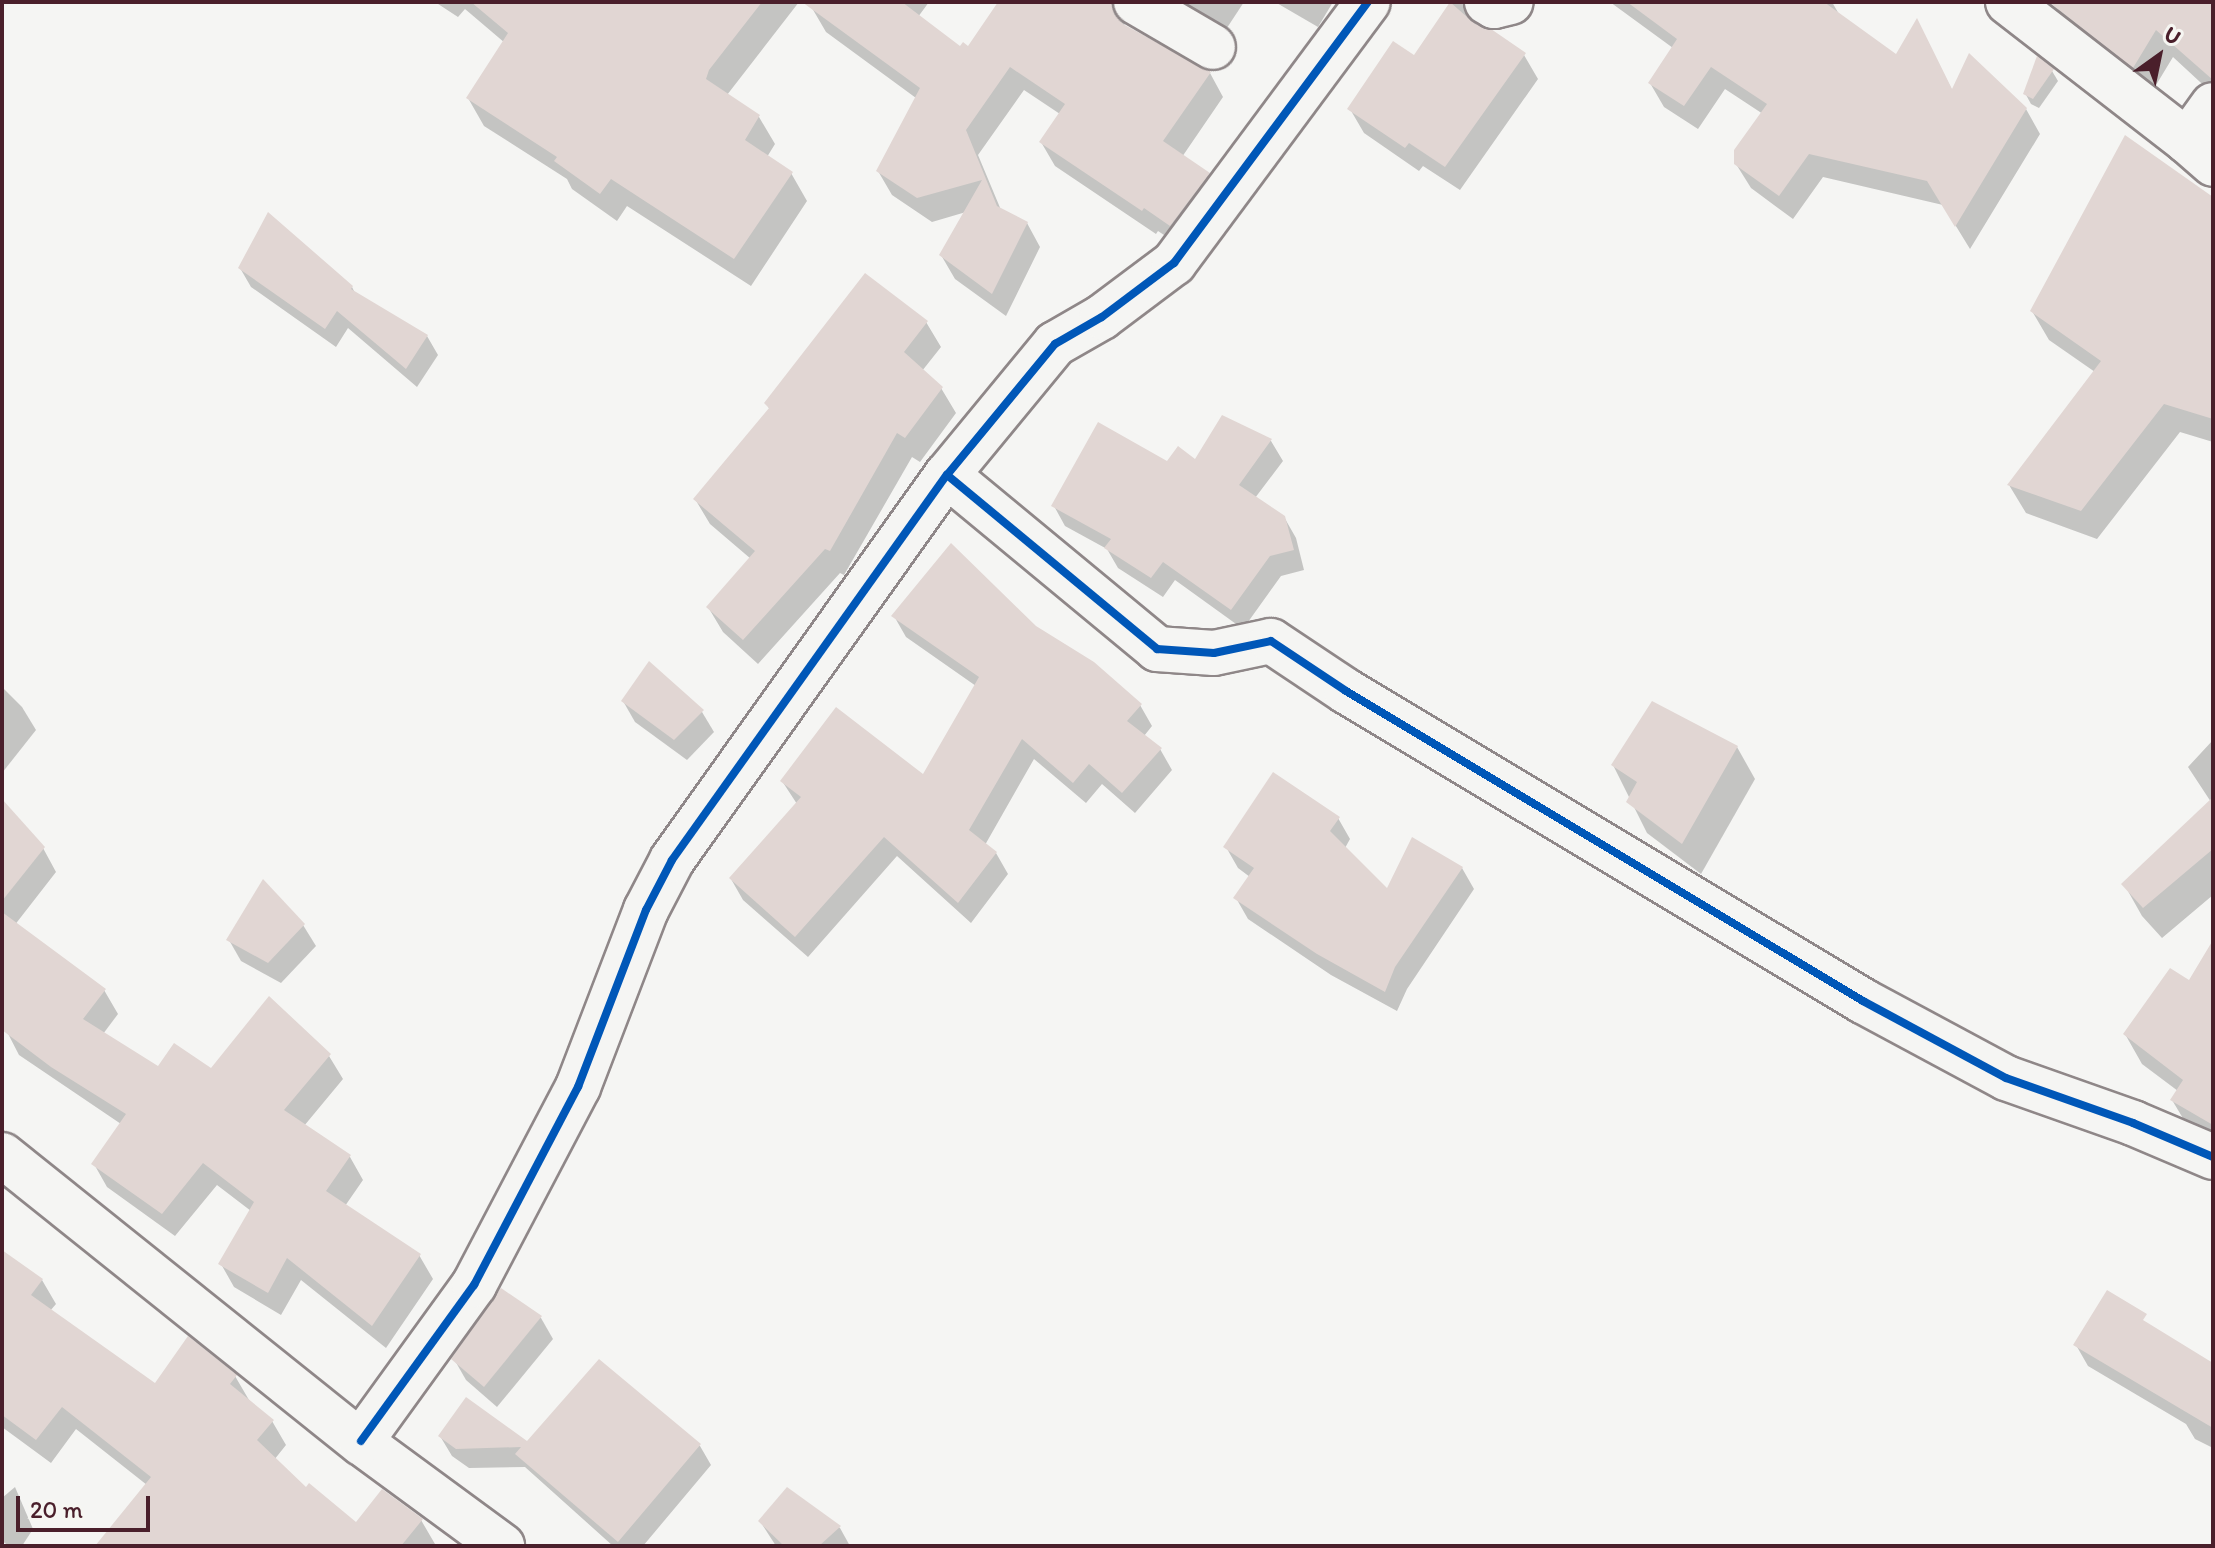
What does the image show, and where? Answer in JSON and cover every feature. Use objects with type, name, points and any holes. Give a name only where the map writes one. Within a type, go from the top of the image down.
[{"type":"street","points":[[1136,2],[1213,47]]},
{"type":"street","points":[[361,1441],[474,1285],[578,1087],[646,910],[672,860],[947,475],[1055,344],[1102,317],[1174,263],[1368,2]]},
{"type":"street","points":[[1487,2],[1494,6],[1511,2]]},
{"type":"street","points":[[2034,10],[2200,152],[2213,105]]},
{"type":"street","points":[[947,475],[1157,649],[1214,653],[1271,641],[1346,691],[1863,1001],[2006,1078],[2133,1123],[2213,1157]]},
{"type":"street","points":[[2,1155],[361,1441],[502,1546]]},
{"type":"building","points":[[471,2],[762,2],[709,70],[706,79],[760,115],[745,140],[793,172],[734,259],[611,179],[600,194],[554,161],[557,157],[466,98],[508,33]]},
{"type":"building","points":[[802,2],[902,2],[960,46],[963,42],[968,46],[998,2],[1111,2],[1114,14],[1123,24],[1211,72],[1163,141],[1210,173],[1170,226],[1144,208],[1142,211],[1039,142],[1065,104],[1010,67],[966,130],[997,206],[1028,222],[992,294],[939,255],[982,180],[917,198],[876,171],[920,88]]},
{"type":"building","points":[[1450,2],[1475,24],[1491,29],[1526,53],[1445,167],[1409,143],[1405,148],[1347,109],[1393,41],[1414,55]]},
{"type":"building","points":[[1627,2],[1824,2],[1896,54],[1917,18],[1952,89],[1969,53],[2027,108],[1955,227],[1927,181],[1809,154],[1779,196],[1734,164],[1734,150],[1767,104],[1711,67],[1684,106],[1648,83],[1677,39]]},
{"type":"building","points":[[2049,2],[2213,2],[2213,80],[2156,30],[2133,68]]},
{"type":"building","points":[[2037,56],[2054,69],[2033,99],[2023,94]]},
{"type":"building","points":[[2125,135],[2213,197],[2213,419],[2164,404],[2081,511],[2007,485],[2101,361],[2030,311]]},
{"type":"building","points":[[268,212],[353,286],[351,289],[428,335],[406,369],[337,311],[325,329],[238,268]]},
{"type":"building","points":[[865,273],[928,321],[904,352],[943,387],[905,438],[897,433],[830,551],[825,549],[743,640],[706,607],[755,551],[693,499],[769,408],[764,403]]},
{"type":"building","points":[[1222,415],[1272,439],[1239,485],[1285,516],[1294,550],[1270,556],[1231,610],[1163,562],[1151,578],[1104,548],[1111,539],[1051,506],[1098,422],[1167,461],[1178,446],[1195,459]]},
{"type":"building","points":[[951,543],[1036,626],[1094,662],[1142,704],[1127,721],[1162,748],[1122,793],[1089,764],[1073,783],[1022,739],[969,830],[997,852],[958,903],[884,837],[795,937],[729,878],[801,797],[780,781],[836,707],[923,774],[979,677],[891,616]]},
{"type":"building","points":[[649,661],[704,710],[674,740],[621,701]]},
{"type":"building","points":[[1652,701],[1738,746],[1682,844],[1626,802],[1637,782],[1611,765]]},
{"type":"building","points":[[1273,772],[1340,817],[1330,831],[1387,888],[1412,837],[1463,867],[1395,967],[1385,992],[1317,954],[1233,898],[1254,868],[1223,847]]},
{"type":"building","points":[[2213,797],[2213,849],[2143,908],[2121,884]]},
{"type":"building","points":[[2,799],[45,847],[2,901]]},
{"type":"building","points":[[263,879],[305,924],[268,963],[226,940]]},
{"type":"building","points":[[2,912],[106,989],[83,1019],[158,1066],[174,1043],[211,1068],[269,996],[331,1054],[284,1110],[351,1155],[326,1191],[421,1254],[372,1326],[287,1258],[268,1293],[218,1264],[254,1202],[203,1163],[162,1214],[91,1164],[126,1114],[51,1067],[2,1030]]},
{"type":"building","points":[[2213,940],[2213,1125],[2170,1100],[2183,1080],[2123,1034],[2170,968],[2189,980]]},
{"type":"building","points":[[2,1250],[43,1279],[31,1295],[155,1383],[188,1336],[237,1375],[230,1384],[274,1420],[257,1440],[306,1487],[309,1483],[356,1522],[382,1489],[423,1519],[401,1546],[95,1546],[151,1477],[62,1407],[36,1440],[2,1415]]},
{"type":"building","points":[[501,1288],[542,1316],[484,1387],[451,1359]]},
{"type":"building","points":[[2107,1290],[2147,1314],[2143,1320],[2213,1363],[2213,1428],[2073,1345]]},
{"type":"building","points":[[599,1359],[701,1444],[618,1542],[515,1454],[521,1447],[456,1449],[438,1436],[466,1397],[527,1441]]},
{"type":"building","points":[[787,1487],[841,1526],[819,1546],[784,1546],[758,1521]]},
{"type":"cycle path","points":[[361,1441],[474,1285],[578,1087],[646,910],[672,860],[947,475],[1055,344],[1102,317],[1174,263],[1368,2]]},
{"type":"cycle path","points":[[947,475],[1157,649],[1214,653],[1271,641],[1346,691],[1863,1001],[2006,1078],[2133,1123],[2213,1157]]}]
